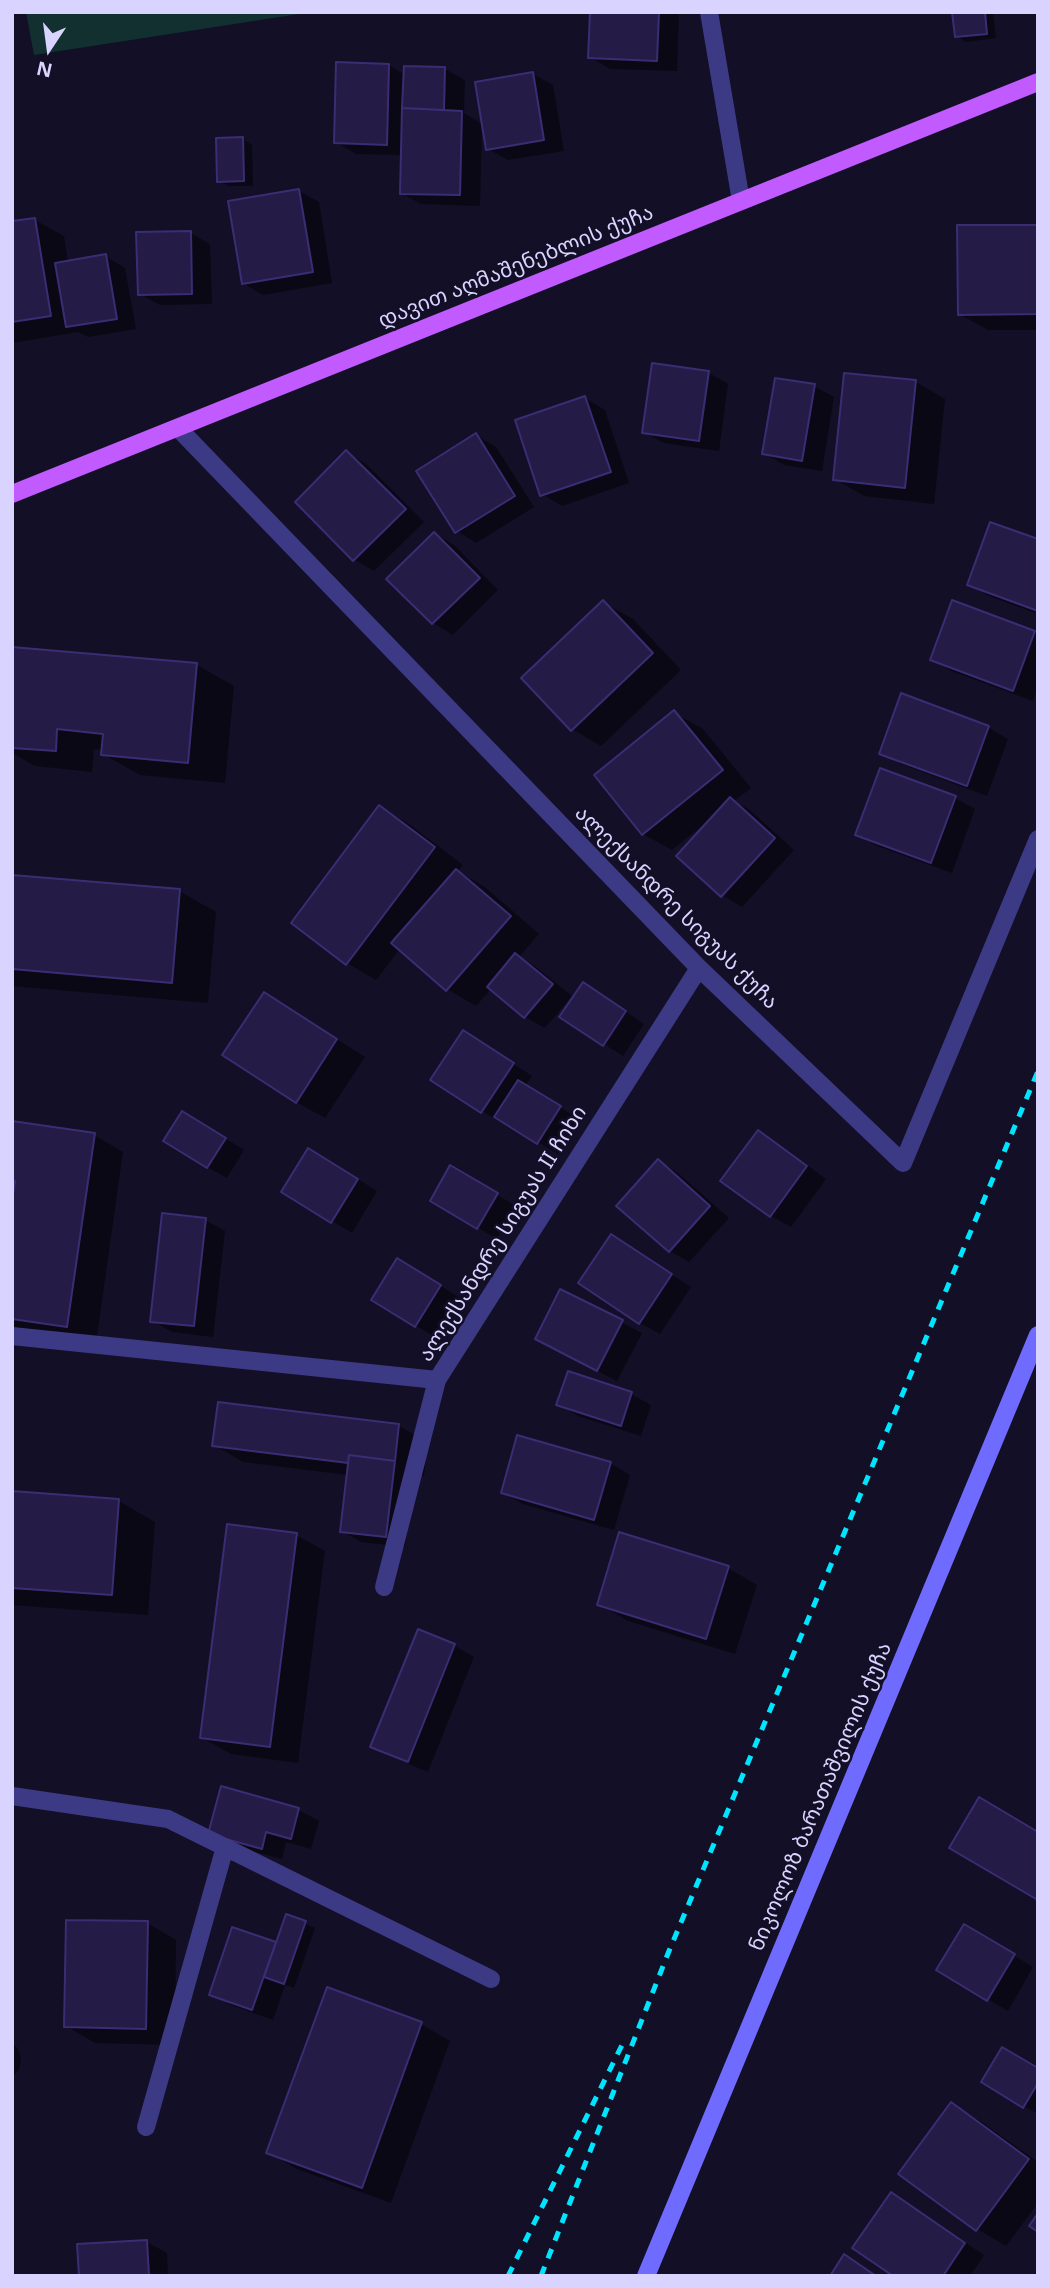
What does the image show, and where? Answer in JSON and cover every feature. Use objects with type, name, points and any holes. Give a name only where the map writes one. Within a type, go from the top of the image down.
[{"type":"main road","name":"დავით აღმაშენებლის ქუჩა","points":[[12,494],[1038,82]]},
{"type":"street","points":[[709,12],[741,201]]},
{"type":"street","name":"ალექსანდრე სიგუას ქუჩა","points":[[178,428],[699,968],[903,1163],[1038,839]]},
{"type":"street","name":"ალექსანდრე სიგუას II ჩიხი","points":[[384,1587],[437,1380],[699,968]]},
{"type":"street","name":"ნიკოლოზ ბარათაშვილის ქუჩა","points":[[646,2276],[1038,1335]]},
{"type":"street","points":[[12,1336],[437,1380]]},
{"type":"street","points":[[12,1796],[167,1819],[491,1979]]},
{"type":"street","points":[[146,2127],[225,1847]]},
{"type":"green space","points":[[26,12],[312,12],[34,55]]},
{"type":"building","points":[[590,12],[659,12],[657,61],[588,58]]},
{"type":"building","points":[[952,12],[985,12],[987,34],[955,37]]},
{"type":"building","points":[[336,62],[389,64],[387,145],[334,143]]},
{"type":"building","points":[[404,66],[445,67],[444,110],[402,108]]},
{"type":"building","points":[[533,72],[544,140],[486,150],[475,82]]},
{"type":"building","points":[[402,108],[462,111],[460,195],[400,194]]},
{"type":"building","points":[[243,137],[244,181],[217,182],[216,138]]},
{"type":"building","points":[[299,189],[313,272],[242,284],[228,201]]},
{"type":"building","points":[[35,218],[51,316],[12,322],[12,221]]},
{"type":"building","points":[[957,225],[1038,225],[1038,314],[958,315]]},
{"type":"building","points":[[191,231],[192,294],[138,295],[136,232]]},
{"type":"building","points":[[106,254],[117,319],[66,327],[55,263]]},
{"type":"building","points":[[652,363],[709,371],[699,441],[642,433]]},
{"type":"building","points":[[844,373],[916,380],[905,488],[833,480]]},
{"type":"building","points":[[775,378],[815,384],[802,461],[762,454]]},
{"type":"building","points":[[585,396],[611,472],[540,496],[515,420]]},
{"type":"building","points":[[476,433],[515,496],[455,533],[416,471]]},
{"type":"building","points":[[346,450],[406,509],[353,561],[295,502]]},
{"type":"building","points":[[990,522],[1038,539],[1038,611],[967,585]]},
{"type":"building","points":[[434,532],[480,578],[432,624],[386,579]]},
{"type":"building","points":[[603,600],[653,653],[571,731],[521,678]]},
{"type":"building","points":[[952,600],[1035,631],[1013,691],[930,660]]},
{"type":"building","points":[[12,647],[197,663],[188,763],[101,755],[103,734],[57,729],[56,751],[12,748]]},
{"type":"building","points":[[901,693],[989,726],[967,786],[879,754]]},
{"type":"building","points":[[674,710],[723,770],[642,835],[594,775]]},
{"type":"building","points":[[880,768],[956,796],[931,863],[855,835]]},
{"type":"building","points":[[730,797],[775,838],[721,897],[676,856]]},
{"type":"building","points":[[379,805],[435,847],[346,965],[291,923]]},
{"type":"building","points":[[456,869],[511,916],[446,991],[391,943]]},
{"type":"building","points":[[12,875],[180,889],[172,983],[12,969]]},
{"type":"building","points":[[515,953],[553,984],[524,1018],[487,987]]},
{"type":"building","points":[[583,982],[626,1011],[603,1046],[559,1017]]},
{"type":"building","points":[[264,992],[337,1039],[296,1103],[222,1055]]},
{"type":"building","points":[[463,1030],[514,1063],[481,1113],[430,1080]]},
{"type":"building","points":[[518,1080],[561,1106],[537,1144],[494,1117]]},
{"type":"building","points":[[182,1111],[226,1138],[207,1168],[163,1141]]},
{"type":"building","points":[[12,1121],[95,1133],[67,1327],[12,1319],[12,1201],[15,1181],[12,1180]]},
{"type":"building","points":[[758,1130],[807,1166],[770,1217],[720,1181]]},
{"type":"building","points":[[308,1148],[358,1179],[331,1223],[281,1192]]},
{"type":"building","points":[[658,1159],[710,1206],[669,1252],[616,1206]]},
{"type":"building","points":[[450,1165],[498,1193],[477,1229],[430,1201]]},
{"type":"building","points":[[162,1213],[206,1218],[194,1326],[150,1322]]},
{"type":"building","points":[[611,1234],[672,1274],[639,1324],[578,1283]]},
{"type":"building","points":[[397,1258],[441,1285],[415,1327],[371,1300]]},
{"type":"building","points":[[560,1289],[623,1320],[597,1371],[535,1339]]},
{"type":"building","points":[[568,1371],[632,1392],[621,1426],[556,1405]]},
{"type":"building","points":[[218,1402],[399,1424],[395,1461],[349,1455],[348,1463],[212,1446]]},
{"type":"building","points":[[517,1435],[611,1462],[594,1520],[501,1493]]},
{"type":"building","points":[[349,1455],[395,1461],[386,1537],[340,1532]]},
{"type":"building","points":[[12,1491],[119,1499],[112,1595],[12,1588]]},
{"type":"building","points":[[227,1524],[297,1533],[270,1747],[200,1738]]},
{"type":"building","points":[[619,1532],[729,1566],[706,1639],[597,1605]]},
{"type":"building","points":[[418,1629],[455,1644],[408,1762],[370,1747]]},
{"type":"building","points":[[221,1786],[299,1808],[291,1839],[266,1832],[262,1849],[208,1834]]},
{"type":"building","points":[[979,1797],[1038,1832],[1036,1899],[949,1848]]},
{"type":"building","points":[[286,1914],[306,1921],[284,1984],[264,1977]]},
{"type":"building","points":[[66,1920],[148,1921],[146,2029],[64,2027]]},
{"type":"building","points":[[964,1924],[1015,1954],[987,2001],[936,1970]]},
{"type":"building","points":[[232,1927],[276,1942],[252,2010],[209,1995]]},
{"type":"building","points":[[327,1987],[422,2022],[362,2188],[266,2153]]},
{"type":"building","points":[[1002,2047],[1038,2068],[1038,2083],[1023,2108],[981,2082]]},
{"type":"building","points":[[951,2102],[1029,2159],[976,2231],[898,2174]]},
{"type":"building","points":[[891,2192],[965,2243],[943,2276],[893,2276],[852,2248]]},
{"type":"building","points":[[1038,2213],[1038,2232],[1029,2226]]},
{"type":"building","points":[[147,2240],[149,2276],[79,2276],[77,2244]]},
{"type":"building","points":[[844,2254],[876,2276],[830,2276]]},
{"type":"railway","points":[[541,2276],[669,1951],[1038,1071]]},
{"type":"railway","points":[[508,2276],[622,2045]]}]
